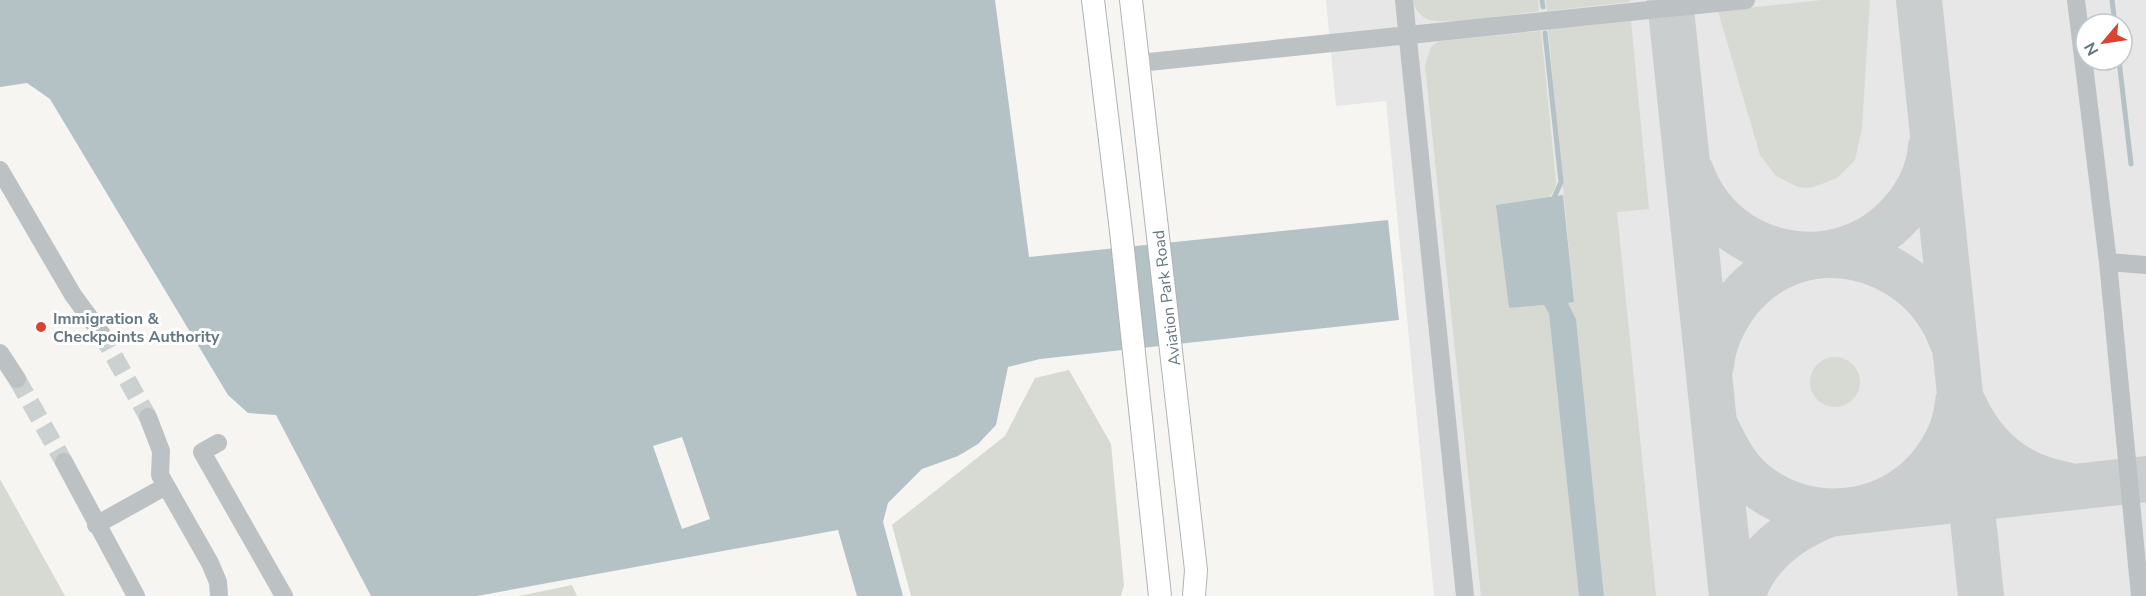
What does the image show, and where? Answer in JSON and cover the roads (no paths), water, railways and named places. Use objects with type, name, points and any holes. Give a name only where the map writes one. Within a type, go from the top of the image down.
[{"type":"main road","points":[[1093,0],[1122,231],[1160,596]]},
{"type":"main road","name":"Aviation Park Road","points":[[1131,0],[1180,417],[1196,570],[1194,596]]},
{"type":"street","points":[[1404,0],[1465,596]]},
{"type":"street","points":[[1139,63],[1746,0]]},
{"type":"street","points":[[2076,0],[2108,262],[2140,596]]},
{"type":"street","points":[[0,170],[74,295],[101,333]]},
{"type":"street","points":[[2108,262],[2146,265]]},
{"type":"street","points":[[0,353],[17,379]]},
{"type":"street","points":[[148,417],[159,442],[159,469],[166,486],[210,563],[218,582],[219,596]]},
{"type":"street","points":[[218,443],[202,452],[285,596]]},
{"type":"street","points":[[64,462],[136,596]]},
{"type":"street","points":[[96,525],[166,486]]},
{"type":"waterway","points":[[1542,0],[1543,7]]},
{"type":"waterway","points":[[2112,0],[2114,12]]},
{"type":"waterway","points":[[1545,33],[1561,182],[1553,200]]},
{"type":"waterway","points":[[2120,72],[2131,164]]},
{"type":"tunnel","points":[[101,333],[148,417]]},
{"type":"tunnel","points":[[17,379],[64,462]]},
{"type":"place","name":"Immigration & Checkpoints Authority","points":[[41,327]]}]
